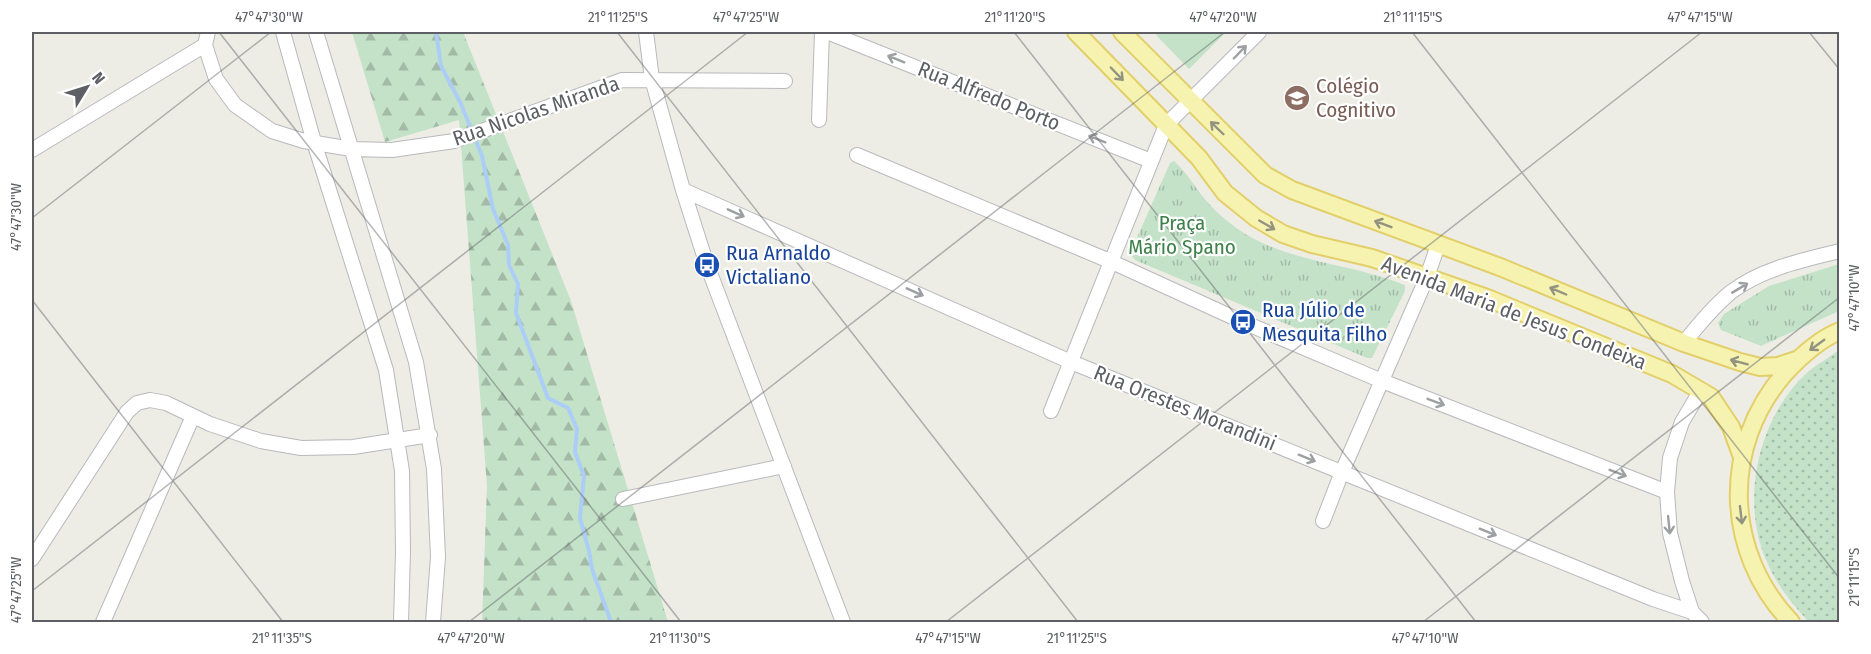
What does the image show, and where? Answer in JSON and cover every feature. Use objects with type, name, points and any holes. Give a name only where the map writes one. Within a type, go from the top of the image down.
[{"type":"main road","name":"Avenida Maria de Jesus Condeixa","points":[[1076,32],[1199,158],[1226,193],[1256,219],[1283,234],[1312,244],[1372,258],[1487,298],[1672,374],[1712,397],[1731,427],[1742,457]]},
{"type":"main road","name":"Avenida Maria de Jesus Condeixa","points":[[1122,32],[1264,175],[1292,190],[1500,267],[1684,344],[1760,367],[1778,366],[1796,360]]},
{"type":"main road","points":[[1791,622],[1776,607],[1756,573],[1743,536],[1738,496],[1742,457],[1753,422],[1772,388],[1796,360],[1839,331]]},
{"type":"street","points":[[283,32],[314,142],[386,370],[402,471],[401,622]]},
{"type":"street","points":[[316,32],[417,362],[434,470],[438,557],[434,622]]},
{"type":"street","points":[[646,32],[652,79],[706,265],[843,622]]},
{"type":"street","points":[[819,120],[825,32]]},
{"type":"street","name":"Rua Alfredo Porto","points":[[825,32],[1151,161]]},
{"type":"street","points":[[1051,411],[1166,125],[1260,32]]},
{"type":"street","points":[[32,150],[207,38]]},
{"type":"street","name":"Rua Nicolas Miranda","points":[[207,38],[216,79],[235,105],[272,130],[314,142],[351,149],[392,150],[454,141],[622,80],[785,81]]},
{"type":"street","points":[[857,155],[1112,262],[1243,322],[1382,381],[1667,492]]},
{"type":"street","name":"Rua Orestes Morandini","points":[[683,190],[1071,362],[1697,617]]},
{"type":"street","points":[[1323,521],[1427,277],[1438,244]]},
{"type":"street","points":[[1684,344],[1705,317],[1732,291],[1763,274],[1839,251]]},
{"type":"street","points":[[1697,617],[1670,533],[1667,492],[1670,458],[1682,422],[1701,390]]},
{"type":"street","points":[[32,559],[127,412],[137,403],[150,400],[166,403],[210,424],[261,441],[301,448],[353,447],[430,435]]},
{"type":"street","points":[[103,622],[193,416]]},
{"type":"street","points":[[623,499],[784,466]]},
{"type":"green space","points":[[352,32],[463,32],[571,301],[668,622],[482,622],[487,486],[459,120],[385,142]]},
{"type":"green space","points":[[1160,32],[1226,32],[1189,69],[1156,35]]},
{"type":"green space","name":"Praça Mário Spano","points":[[1174,161],[1215,210],[1245,233],[1288,253],[1405,285],[1405,291],[1372,358],[1367,358],[1135,260],[1131,254],[1132,249],[1170,163]]},
{"type":"green space","points":[[1839,264],[1839,311],[1761,346],[1721,330],[1718,323],[1724,314],[1769,286]]},
{"type":"green space","points":[[1839,350],[1839,622],[1809,622],[1785,594],[1767,562],[1759,538],[1755,512],[1755,486],[1758,460],[1777,411],[1791,390],[1809,371]]},
{"type":"waterway","points":[[436,32],[441,66],[461,104],[482,156],[493,209],[508,245],[509,265],[518,284],[516,313],[548,398],[568,408],[577,429],[575,452],[584,476],[580,518],[592,569],[611,622]]},
{"type":"place","name":"Colégio Cognitivo","points":[[1297,98]]},
{"type":"place","name":"Rua Arnaldo Victaliano","points":[[707,265]]},
{"type":"place","name":"Rua Júlio de Mesquita Filho","points":[[1243,322]]}]
